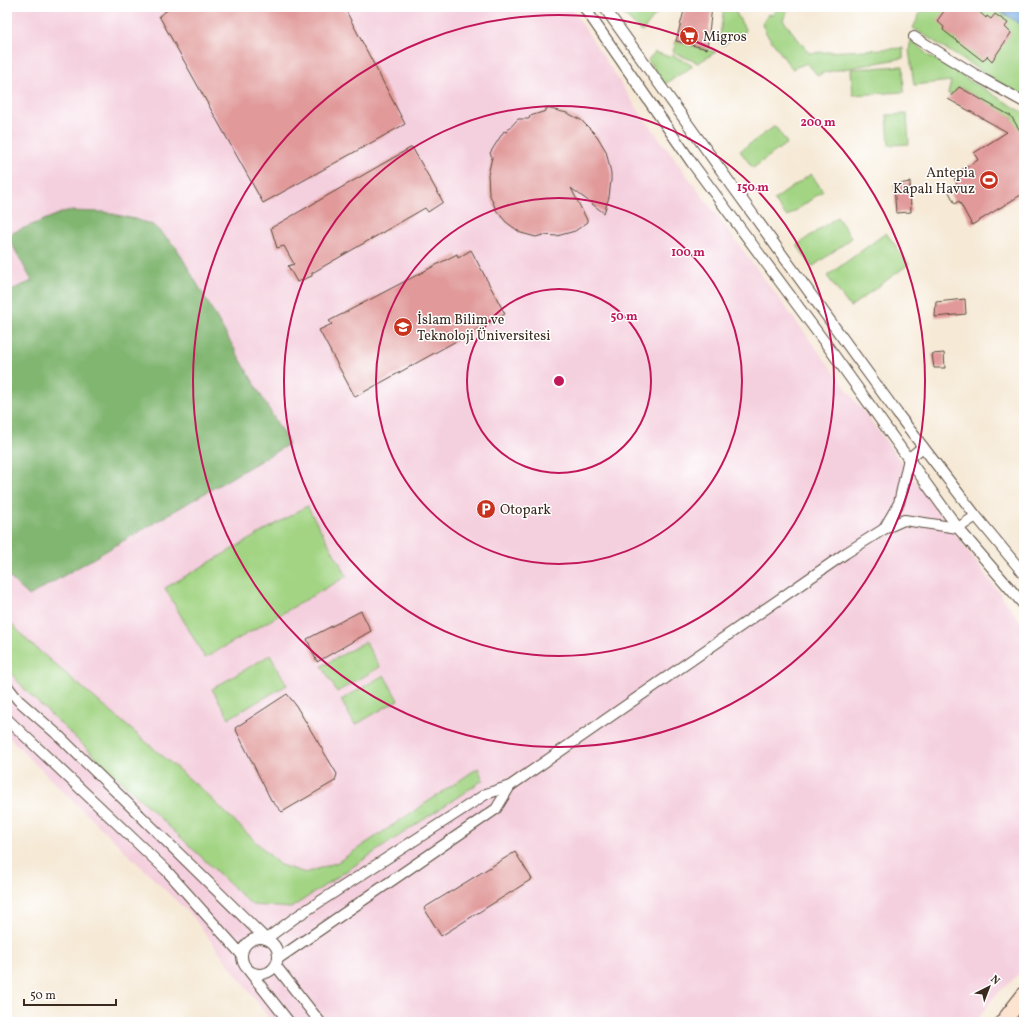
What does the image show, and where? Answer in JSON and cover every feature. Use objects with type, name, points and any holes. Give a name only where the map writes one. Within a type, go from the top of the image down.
[{"type":"street","points":[[584,7],[692,163],[909,458],[958,528],[1024,605]]},
{"type":"street","points":[[604,7],[733,187],[923,447],[976,516],[1024,574]]},
{"type":"street","points":[[914,37],[981,78],[1024,102]]},
{"type":"street","points":[[884,529],[899,503],[909,458],[923,447]]},
{"type":"street","points":[[289,1022],[248,970],[242,960],[243,949],[250,941],[255,939],[266,939],[296,917],[486,794],[510,786],[846,553],[884,529],[904,520],[958,528],[976,516]]},
{"type":"street","points":[[7,686],[18,700],[59,736],[266,939],[276,946],[277,962],[320,1022]]},
{"type":"street","points":[[7,719],[166,870],[242,955]]},
{"type":"street","points":[[248,970],[257,974],[268,973],[277,962],[496,810],[510,786]]},
{"type":"street","points":[[1003,1022],[1024,995]]},
{"type":"shaded area","name":"İslam Bilim ve Teknoloji Üniversitesi","points":[[7,7],[571,7],[638,110],[1024,626],[1024,969],[995,996],[975,1022],[272,1022],[193,917],[44,773],[7,735]]},
{"type":"green space","points":[[655,7],[657,13],[642,32],[624,15],[620,8]]},
{"type":"green space","points":[[724,7],[733,7],[746,31],[723,45],[719,42]]},
{"type":"green space","points":[[778,7],[789,7],[783,20],[809,53],[903,48],[903,58],[822,73],[818,76],[807,63],[792,69],[766,33],[762,24],[768,14],[773,15]]},
{"type":"green space","points":[[923,7],[993,7],[1024,26],[1024,97],[913,28]]},
{"type":"green space","points":[[911,40],[929,56],[1024,113],[1024,124],[1019,129],[1009,122],[1013,118],[959,87],[952,95],[948,94],[951,81],[914,85],[909,50]]},
{"type":"green space","points":[[676,41],[716,52],[698,63],[673,52]]},
{"type":"green space","points":[[655,52],[670,57],[671,54],[693,66],[665,84],[648,60]]},
{"type":"green space","points":[[903,66],[904,92],[853,95],[851,69]]},
{"type":"green space","points":[[907,114],[909,144],[889,145],[887,115]]},
{"type":"green space","points":[[775,126],[787,143],[753,168],[740,151]]},
{"type":"green space","points":[[811,174],[823,191],[787,217],[774,200]]},
{"type":"green space","points":[[66,211],[104,212],[135,219],[153,225],[176,247],[289,444],[29,596],[7,575],[7,292],[32,281],[7,235]]},
{"type":"green space","points":[[837,217],[852,238],[812,267],[797,245]]},
{"type":"green space","points":[[886,233],[909,264],[850,307],[827,276]]},
{"type":"green space","points":[[307,506],[347,576],[205,658],[165,588]]},
{"type":"green space","points":[[7,619],[30,643],[200,788],[280,865],[306,873],[338,862],[478,768],[483,780],[291,908],[252,905],[28,693],[7,669]]},
{"type":"green space","points":[[365,642],[380,667],[337,692],[322,666]]},
{"type":"green space","points":[[270,655],[287,685],[229,718],[212,689]]},
{"type":"green space","points":[[384,675],[398,700],[355,725],[341,700]]},
{"type":"water","points":[[993,7],[1024,7],[1024,26]]},
{"type":"building","points":[[172,7],[344,7],[405,124],[263,203],[159,16]]},
{"type":"building","points":[[685,7],[712,7],[707,49],[676,41]]},
{"type":"building","points":[[947,7],[974,7],[986,18],[987,16],[991,19],[995,14],[1008,23],[1005,27],[1011,33],[992,61],[987,56],[983,61],[943,30],[944,27],[937,21]]},
{"type":"building","name":"Antepia Kapalı Havuz","points":[[959,87],[1011,116],[1024,137],[1024,193],[972,225],[959,201],[955,204],[948,190],[957,184],[953,175],[978,160],[974,153],[1007,132],[948,99]]},
{"type":"building","points":[[546,108],[567,113],[581,120],[597,136],[606,151],[611,180],[609,197],[604,213],[571,188],[588,222],[575,231],[557,236],[543,235],[536,237],[521,233],[506,222],[496,210],[489,193],[488,175],[492,157],[490,153],[504,131],[506,132],[518,119],[529,119],[530,116],[546,111]]},
{"type":"building","points":[[412,147],[443,202],[428,212],[425,208],[312,273],[312,276],[297,282],[288,266],[294,264],[284,246],[277,248],[271,228]]},
{"type":"building","points":[[910,182],[911,212],[896,213],[894,185]]},
{"type":"building","points":[[471,250],[505,314],[355,397],[319,330],[332,324],[329,321],[457,254],[458,258]]},
{"type":"building","points":[[965,299],[966,314],[935,317],[936,302]]},
{"type":"building","points":[[944,353],[945,368],[934,368],[932,354]]},
{"type":"building","points":[[361,611],[371,631],[317,662],[307,639]]},
{"type":"building","points":[[287,694],[295,704],[337,774],[335,781],[282,812],[271,800],[235,728]]},
{"type":"building","points":[[515,852],[532,879],[441,936],[424,908]]},
{"type":"place","name":"Migros","points":[[689,36]]},
{"type":"place","name":"Antepia Kapalı Havuz","points":[[989,180]]},
{"type":"place","name":"İslam Bilim ve Teknoloji Üniversitesi","points":[[403,327]]},
{"type":"place","name":"Otopark","points":[[486,509]]}]
